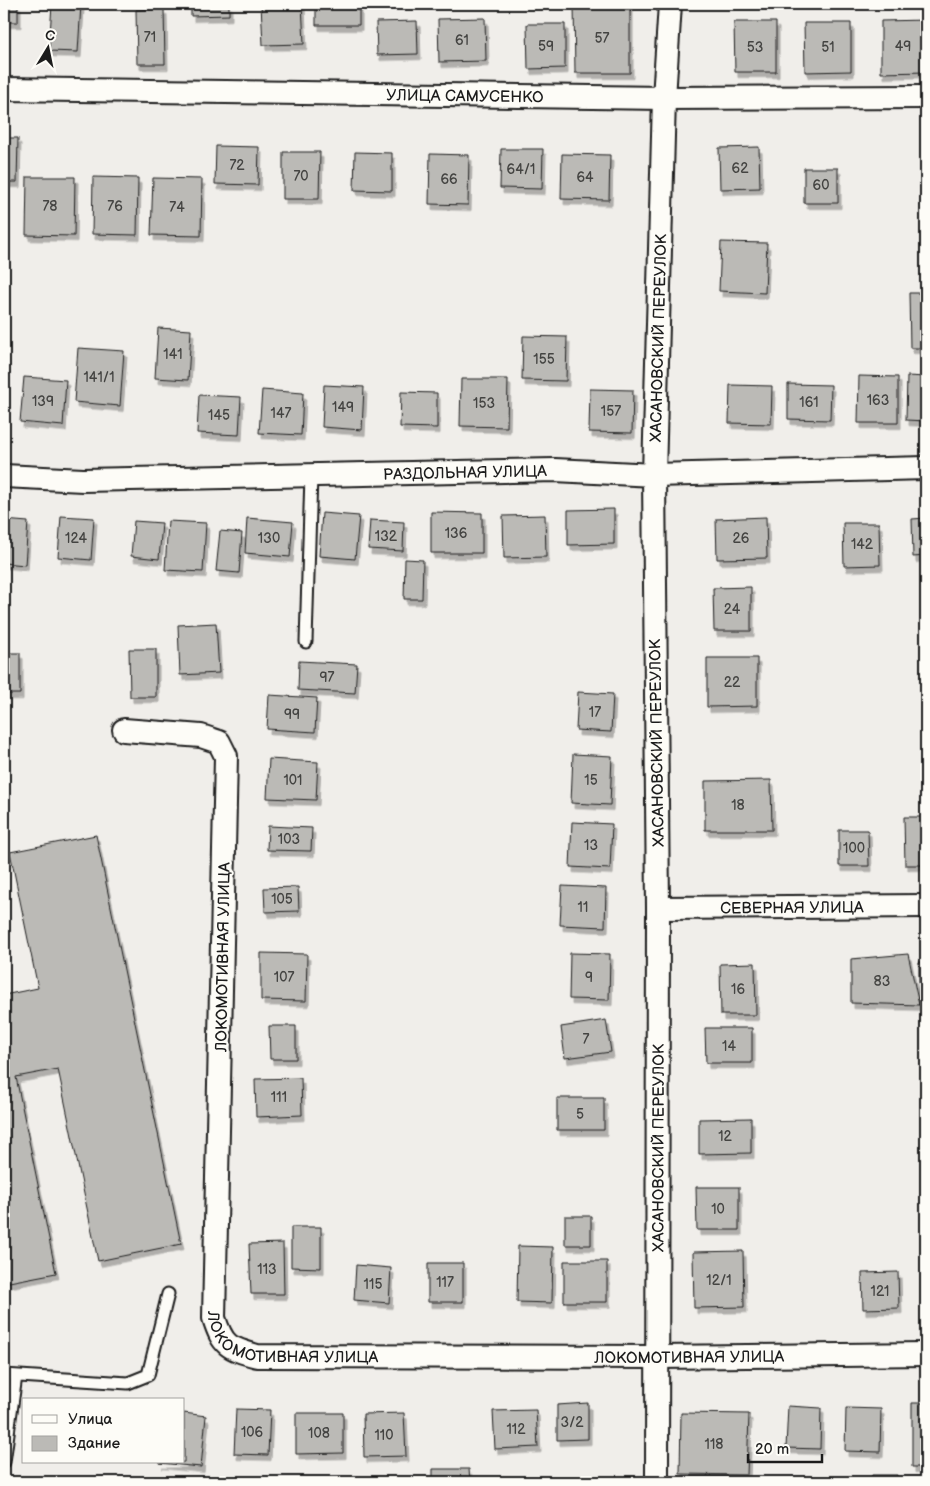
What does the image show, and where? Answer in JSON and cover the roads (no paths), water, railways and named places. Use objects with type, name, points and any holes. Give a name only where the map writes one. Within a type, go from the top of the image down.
[{"type":"street","name":"ХАСАНОВСКИЙ ПЕРЕУЛОК","points":[[657,1482],[658,908],[654,475],[664,98],[670,4]]},
{"type":"street","name":"УЛИЦА САМУСЕНКО","points":[[4,89],[664,98],[926,98]]},
{"type":"street","name":"РАЗДОЛЬНАЯ УЛИЦА","points":[[4,476],[82,480],[555,470],[654,475],[926,468]]},
{"type":"street","name":"ЛОКОМОТИВНАЯ УЛИЦА","points":[[124,730],[201,736],[219,742],[226,756],[214,1318],[220,1338],[235,1350],[257,1356],[657,1357],[926,1354]]},
{"type":"street","name":"СЕВЕРНАЯ УЛИЦА","points":[[658,908],[926,906]]},
{"type":"lane","points":[[306,642],[311,476]]},
{"type":"lane","points":[[4,1375],[128,1383],[148,1375],[168,1294]]},
{"type":"lane","points":[[4,1462],[16,1376]]}]
